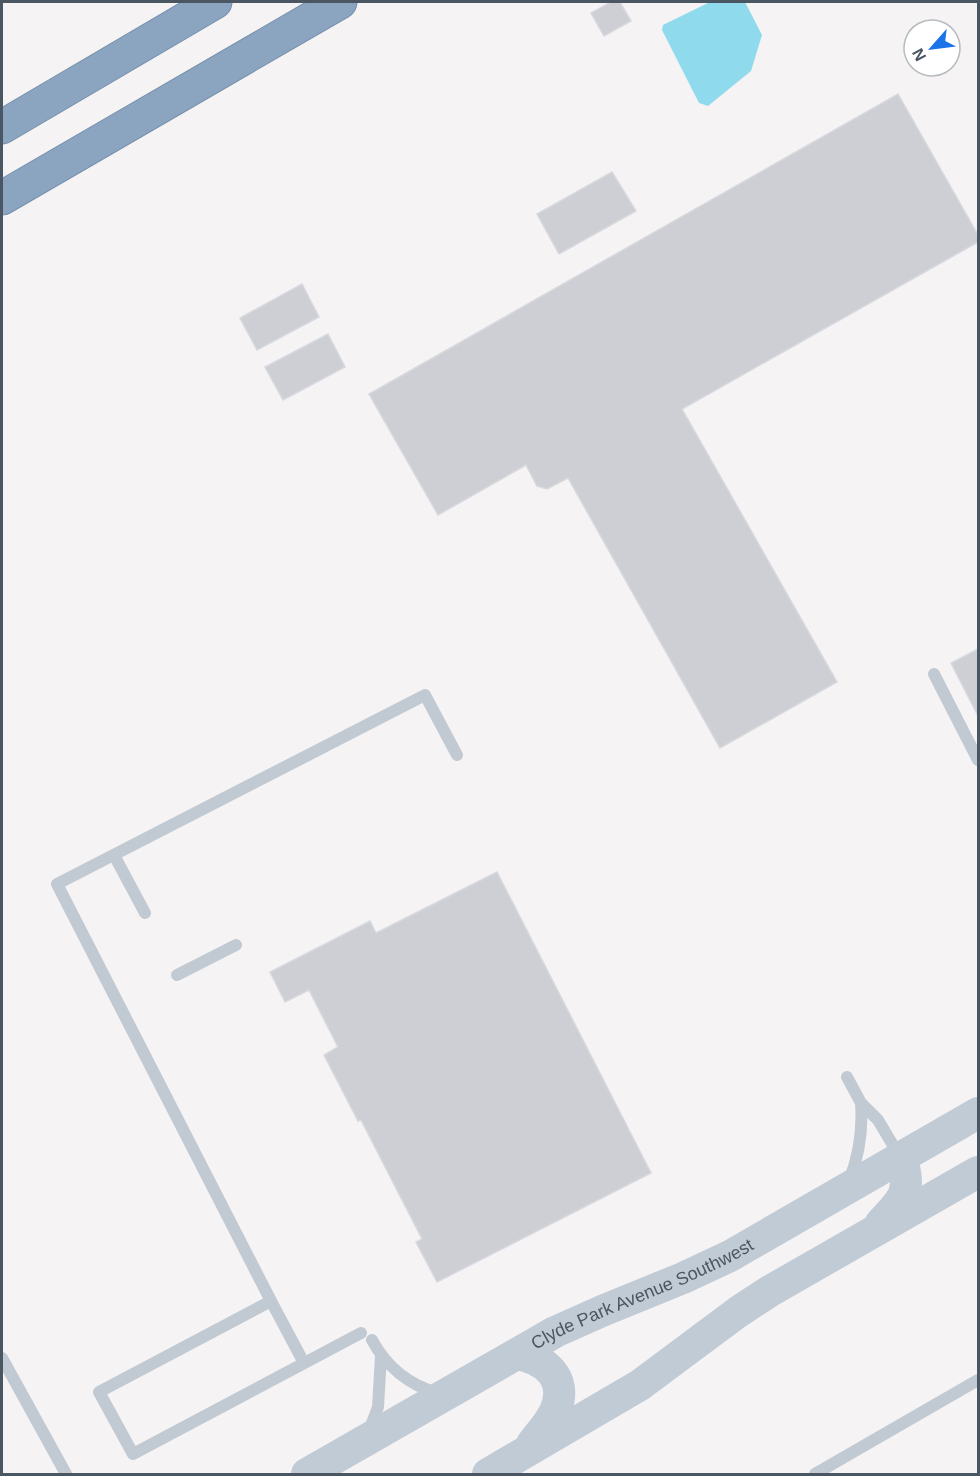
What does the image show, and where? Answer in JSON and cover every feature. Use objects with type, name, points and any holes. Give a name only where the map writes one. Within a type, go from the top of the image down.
[{"type":"highway","points":[[2,127],[215,2]]},
{"type":"highway","points":[[2,198],[340,2]]},
{"type":"highway","points":[[2,109],[182,21]]},
{"type":"main road","name":"Clyde Park Avenue Southwest","points":[[307,1474],[555,1332],[730,1256],[978,1113]]},
{"type":"main road","points":[[870,1234],[897,1206],[905,1192],[907,1180],[901,1158]]},
{"type":"main road","points":[[488,1474],[640,1384],[755,1301],[978,1172]]},
{"type":"main road","points":[[517,1354],[535,1359],[549,1369],[557,1381],[559,1395],[552,1418],[524,1454]]},
{"type":"lane","points":[[934,674],[978,760]]},
{"type":"lane","points":[[304,1363],[57,884],[424,694],[457,755]]},
{"type":"lane","points":[[114,855],[146,913]]},
{"type":"lane","points":[[177,975],[236,945]]},
{"type":"lane","points":[[847,1077],[861,1103],[878,1120],[901,1158]]},
{"type":"lane","points":[[845,1190],[858,1153],[862,1121],[861,1103]]},
{"type":"lane","points":[[271,1301],[99,1392],[133,1454],[361,1333]]},
{"type":"lane","points":[[372,1341],[381,1356],[412,1383],[444,1395]]},
{"type":"lane","points":[[361,1444],[369,1431],[378,1407],[381,1356]]},
{"type":"lane","points":[[2,1358],[6,1379],[66,1474]]},
{"type":"lane","points":[[815,1474],[978,1380]]},
{"type":"water","points":[[710,2],[745,2],[762,35],[751,71],[708,106],[699,103],[662,30],[663,25]]},
{"type":"building","points":[[611,2],[620,2],[631,21],[604,36],[591,13]]},
{"type":"building","points":[[898,94],[978,235],[978,242],[682,409],[837,682],[720,748],[568,478],[547,489],[537,486],[526,465],[438,515],[369,394]]},
{"type":"building","points":[[612,172],[636,211],[559,254],[537,214]]},
{"type":"building","points":[[302,284],[319,317],[257,350],[240,318]]},
{"type":"building","points":[[328,334],[345,367],[283,400],[265,367]]},
{"type":"building","points":[[978,649],[978,716],[951,663]]},
{"type":"building","points":[[497,872],[651,1173],[437,1282],[416,1242],[422,1239],[361,1120],[358,1121],[324,1055],[338,1047],[309,990],[285,1002],[270,972],[370,921],[376,933]]}]
